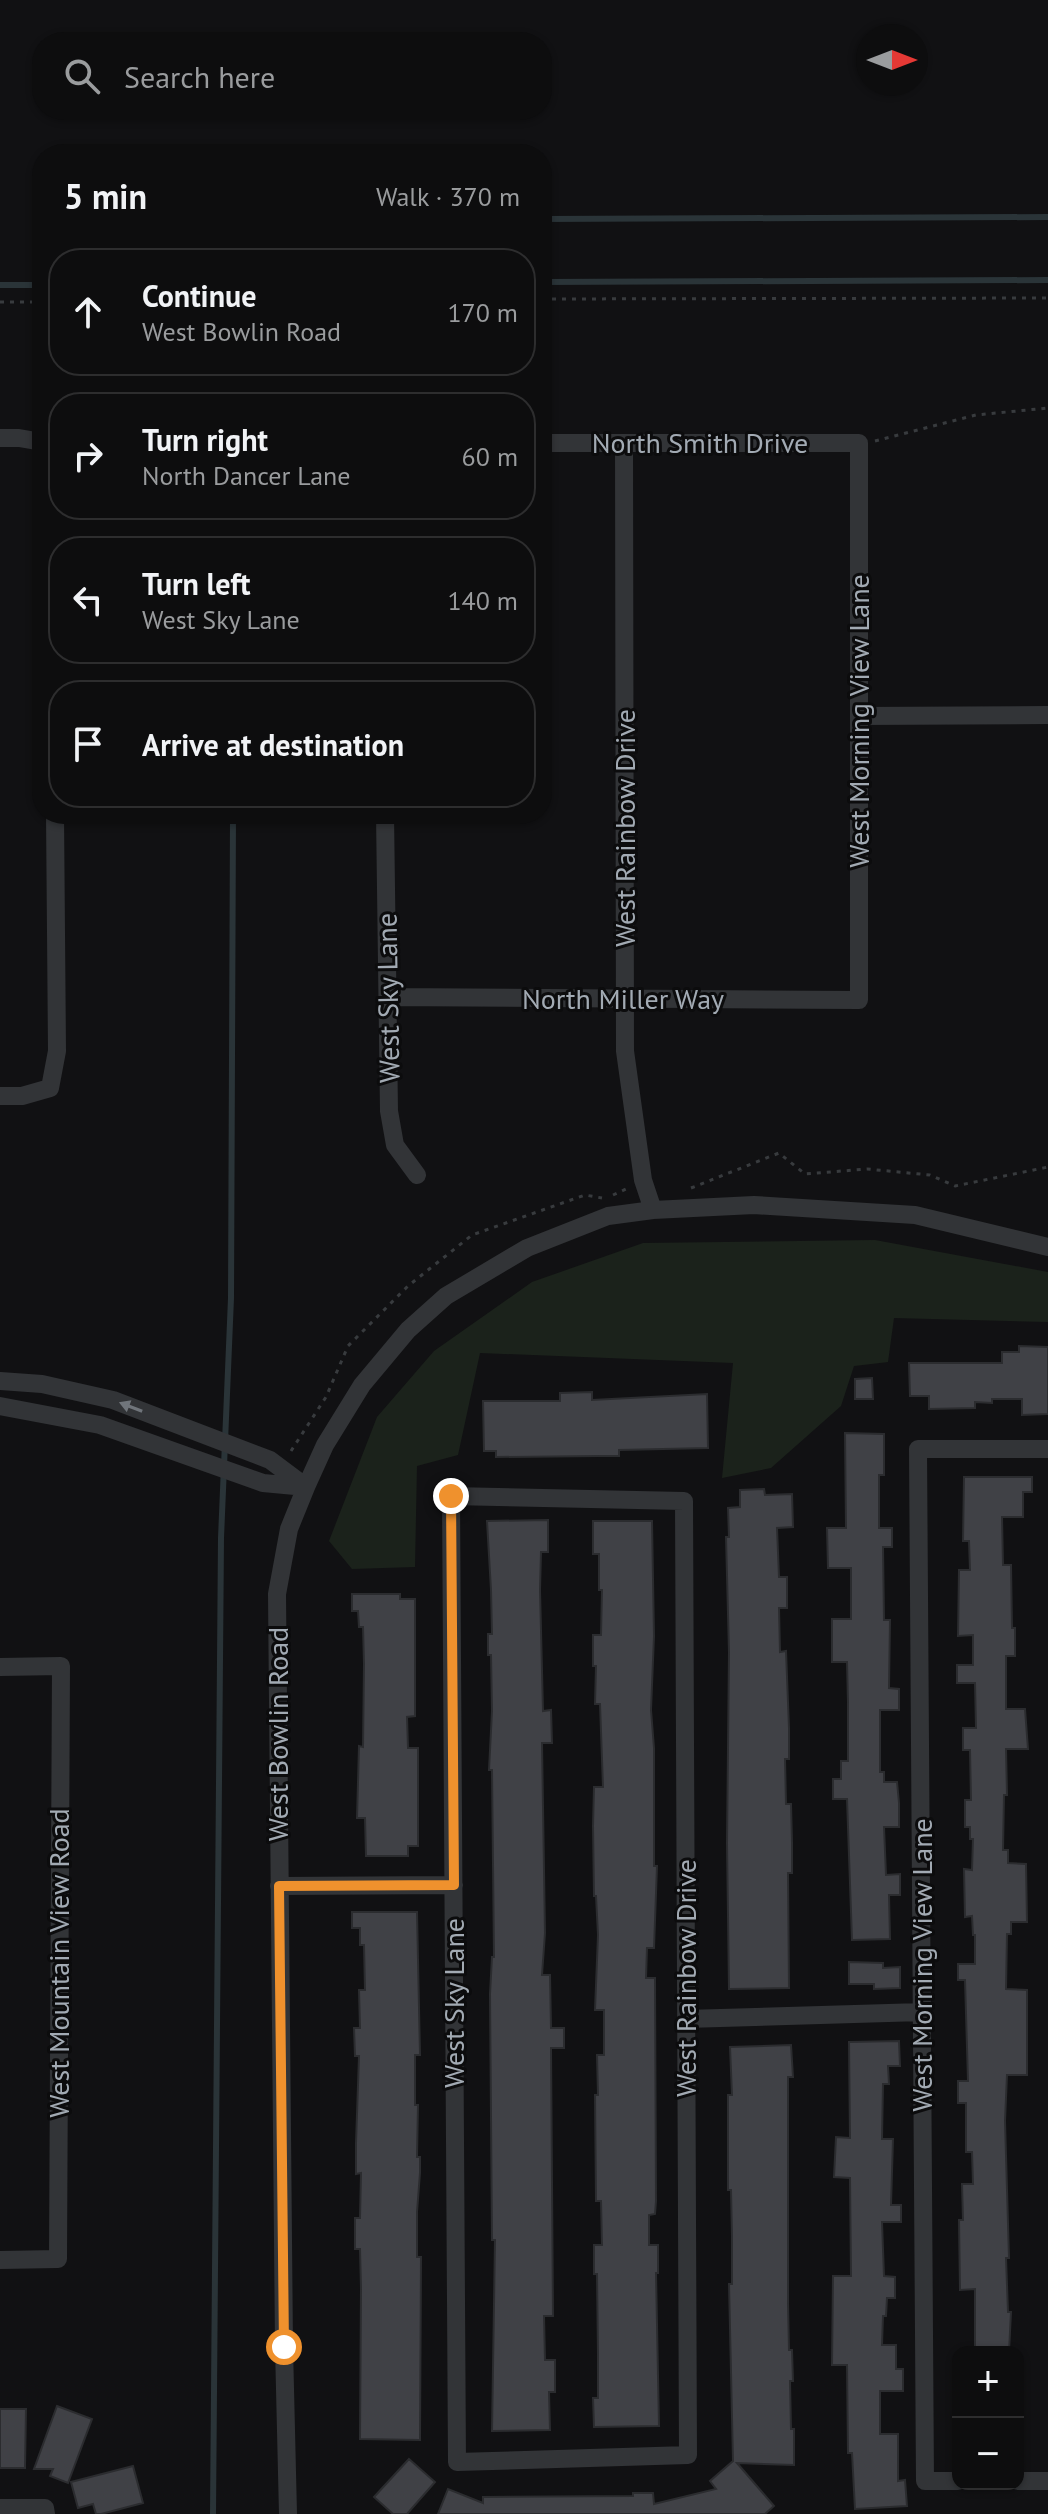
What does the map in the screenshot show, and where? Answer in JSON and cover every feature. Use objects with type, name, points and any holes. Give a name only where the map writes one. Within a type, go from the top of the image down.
[{"type":"street","points":[[0,438],[32,440]]},
{"type":"street","name":"North Smith Drive","points":[[552,443],[859,443]]},
{"type":"street","name":"West Rainbow Drive","points":[[624,443],[625,1051],[643,1180],[653,1210]]},
{"type":"street","name":"West Morning View Lane","points":[[859,443],[859,1000]]},
{"type":"street","points":[[859,716],[1048,715]]},
{"type":"street","points":[[0,1096],[22,1096],[50,1088],[57,1051],[55,824]]},
{"type":"street","name":"West Sky Lane","points":[[385,824],[389,1111],[395,1145],[417,1175]]},
{"type":"street","name":"North Miller Way","points":[[388,997],[859,1000]]},
{"type":"street","name":"West Bowlin Road","points":[[288,2514],[277,1594],[289,1529],[325,1445],[362,1385],[408,1330],[446,1296],[490,1267],[527,1248],[608,1216],[653,1210],[754,1205],[915,1215],[1048,1247]]},
{"type":"street","points":[[0,1381],[42,1384],[113,1400],[270,1460],[306,1487]]},
{"type":"street","points":[[0,1406],[100,1425],[263,1483],[306,1487]]},
{"type":"street","name":"West Morning View Lane","points":[[952,2481],[925,2481],[918,1449],[1048,1449]]},
{"type":"street","name":"West Sky Lane","points":[[684,1501],[451,1496],[457,2462],[688,2455]]},
{"type":"street","name":"West Rainbow Drive","points":[[684,1501],[688,2455]]},
{"type":"street","name":"West Mountain View Road","points":[[0,1667],[61,1666],[58,2259],[0,2260]]},
{"type":"street","points":[[279,1886],[454,1885]]},
{"type":"street","points":[[686,2019],[922,2012]]},
{"type":"street","points":[[1024,2481],[1048,2481]]},
{"type":"street","points":[[0,2508],[46,2511]]},
{"type":"path","points":[[552,299],[1048,298]]},
{"type":"path","points":[[0,302],[32,302]]},
{"type":"path","points":[[859,443],[976,415],[1048,408]]},
{"type":"path","points":[[689,1189],[779,1153],[805,1174],[867,1169],[930,1175],[955,1186],[1048,1167]]},
{"type":"shaded area","points":[[875,1240],[1048,1272],[1048,1322],[894,1318],[888,1362],[854,1366],[841,1406],[771,1468],[722,1478],[733,1363],[480,1353],[458,1455],[417,1466],[415,1567],[352,1569],[329,1541],[377,1417],[434,1351],[532,1282],[643,1243]]},
{"type":"building","points":[[1019,1346],[1048,1347],[1048,1414],[1022,1415],[1022,1399],[975,1402],[975,1408],[929,1409],[929,1396],[910,1396],[909,1363],[1002,1363],[1002,1352],[1019,1352]]},
{"type":"building","points":[[872,1378],[873,1399],[855,1399],[855,1379]]},
{"type":"building","points":[[592,1392],[592,1400],[707,1394],[708,1448],[619,1450],[619,1456],[496,1457],[496,1451],[484,1451],[483,1401],[560,1401],[560,1393]]},
{"type":"building","points":[[845,1433],[884,1434],[884,1475],[879,1475],[879,1528],[892,1528],[892,1547],[883,1547],[884,1620],[890,1620],[889,1688],[899,1689],[899,1710],[880,1710],[880,1772],[884,1772],[884,1782],[897,1782],[899,1803],[899,1827],[884,1827],[886,1875],[900,1874],[900,1895],[889,1895],[890,1939],[852,1940],[847,1799],[833,1799],[833,1779],[841,1779],[841,1761],[848,1761],[848,1703],[847,1662],[832,1662],[832,1619],[851,1619],[851,1568],[828,1568],[827,1528],[846,1528]]},
{"type":"building","points":[[964,1477],[1032,1477],[1032,1492],[1023,1492],[1023,1517],[1002,1517],[1003,1565],[1011,1565],[1012,1628],[1015,1628],[1015,1656],[1006,1656],[1006,1709],[1025,1709],[1028,1749],[1006,1749],[1007,1795],[1004,1795],[1003,1850],[1008,1850],[1008,1863],[1026,1864],[1027,1922],[1011,1922],[1011,1934],[1007,1934],[1006,1989],[1027,1990],[1027,2075],[1007,2075],[1005,2121],[1009,2258],[1006,2258],[1008,2312],[1011,2312],[1009,2346],[975,2346],[975,2289],[960,2290],[962,2184],[973,2184],[972,2152],[966,2152],[966,2103],[958,2103],[958,2081],[968,2081],[965,1980],[958,1980],[958,1964],[975,1964],[972,1916],[965,1917],[964,1869],[972,1870],[973,1839],[970,1839],[970,1827],[965,1827],[965,1800],[971,1800],[970,1750],[963,1750],[963,1728],[976,1728],[975,1683],[957,1683],[957,1665],[973,1665],[973,1635],[958,1636],[959,1570],[970,1570],[969,1541],[963,1541]]},
{"type":"building","points":[[764,1489],[765,1495],[792,1494],[793,1527],[777,1528],[779,1577],[787,1577],[787,1608],[779,1608],[780,1652],[786,1651],[789,1759],[785,1759],[786,1804],[791,1804],[792,1842],[792,1873],[788,1873],[789,1988],[729,1989],[728,1508],[740,1507],[740,1490]]},
{"type":"building","points":[[548,1520],[548,1552],[541,1552],[540,1590],[543,1711],[551,1710],[552,1743],[542,1743],[545,1933],[542,1975],[550,1975],[551,2028],[564,2028],[564,2048],[551,2048],[553,2316],[544,2316],[545,2360],[555,2360],[555,2392],[549,2392],[550,2430],[492,2431],[495,2240],[492,2240],[490,1994],[494,1957],[492,1770],[489,1770],[491,1655],[488,1655],[488,1634],[492,1634],[487,1521]]},
{"type":"building","points":[[593,1521],[652,1521],[654,1636],[651,1710],[654,1866],[657,1866],[654,1948],[647,1948],[646,1978],[655,1978],[656,2201],[655,2214],[649,2215],[649,2245],[658,2245],[659,2426],[594,2427],[593,2398],[598,2398],[598,2355],[594,2245],[602,2245],[601,2201],[596,2201],[595,2095],[598,2095],[597,2055],[604,2055],[604,2010],[595,2010],[598,1935],[594,1896],[594,1787],[603,1787],[600,1704],[595,1704],[596,1666],[593,1666],[593,1635],[601,1635],[602,1590],[599,1590],[599,1554],[593,1554]]},
{"type":"building","points":[[352,1594],[400,1594],[400,1599],[415,1599],[415,1716],[407,1717],[408,1748],[418,1748],[418,1846],[408,1846],[408,1856],[366,1856],[365,1818],[357,1818],[359,1746],[363,1747],[364,1664],[363,1627],[359,1627],[358,1611],[352,1611]]},
{"type":"building","points":[[352,1912],[417,1912],[420,2055],[415,2055],[415,2105],[418,2105],[417,2157],[420,2157],[417,2257],[421,2257],[420,2440],[360,2439],[361,2288],[360,2249],[355,2249],[355,2218],[360,2218],[361,2173],[356,2174],[359,2056],[355,2056],[354,2028],[360,2028],[359,1990],[365,1990],[364,1945],[360,1945],[360,1928],[352,1928]]},
{"type":"building","points":[[849,1962],[883,1963],[883,1968],[900,1967],[900,1988],[874,1989],[874,1984],[849,1984]]},
{"type":"building","points":[[899,2041],[900,2066],[888,2066],[889,2084],[883,2084],[882,2139],[893,2139],[891,2205],[901,2205],[901,2222],[882,2222],[884,2276],[895,2277],[895,2298],[887,2298],[882,2345],[896,2345],[896,2369],[903,2369],[903,2391],[880,2391],[880,2434],[898,2434],[898,2481],[905,2480],[907,2506],[855,2509],[852,2453],[848,2453],[847,2365],[832,2365],[833,2276],[851,2276],[850,2178],[834,2177],[836,2137],[850,2138],[849,2042]]},
{"type":"building","points":[[791,2045],[793,2077],[788,2077],[788,2303],[794,2465],[737,2463],[774,2506],[765,2514],[438,2514],[448,2489],[483,2503],[483,2497],[633,2496],[633,2493],[653,2493],[654,2504],[716,2489],[710,2481],[733,2461],[729,2284],[732,2284],[732,2237],[731,2190],[728,2190],[728,2095],[732,2095],[730,2047]]},
{"type":"building","points":[[57,2406],[92,2419],[68,2483],[50,2476],[53,2469],[34,2469]]},
{"type":"building","points":[[0,2409],[26,2409],[25,2468],[0,2468]]},
{"type":"building","points":[[409,2459],[435,2482],[407,2514],[393,2514],[374,2497]]},
{"type":"building","points":[[133,2466],[143,2503],[101,2514],[96,2514],[93,2504],[78,2508],[71,2482]]},
{"type":"waterway","points":[[552,219],[1048,217]]},
{"type":"waterway","points":[[552,282],[1048,280]]},
{"type":"waterway","points":[[0,285],[32,285]]},
{"type":"waterway","points":[[213,2514],[221,1538],[231,1298],[233,824]]},
{"type":"route","points":[[284,2347],[279,1886],[454,1885],[451,1496]]}]
